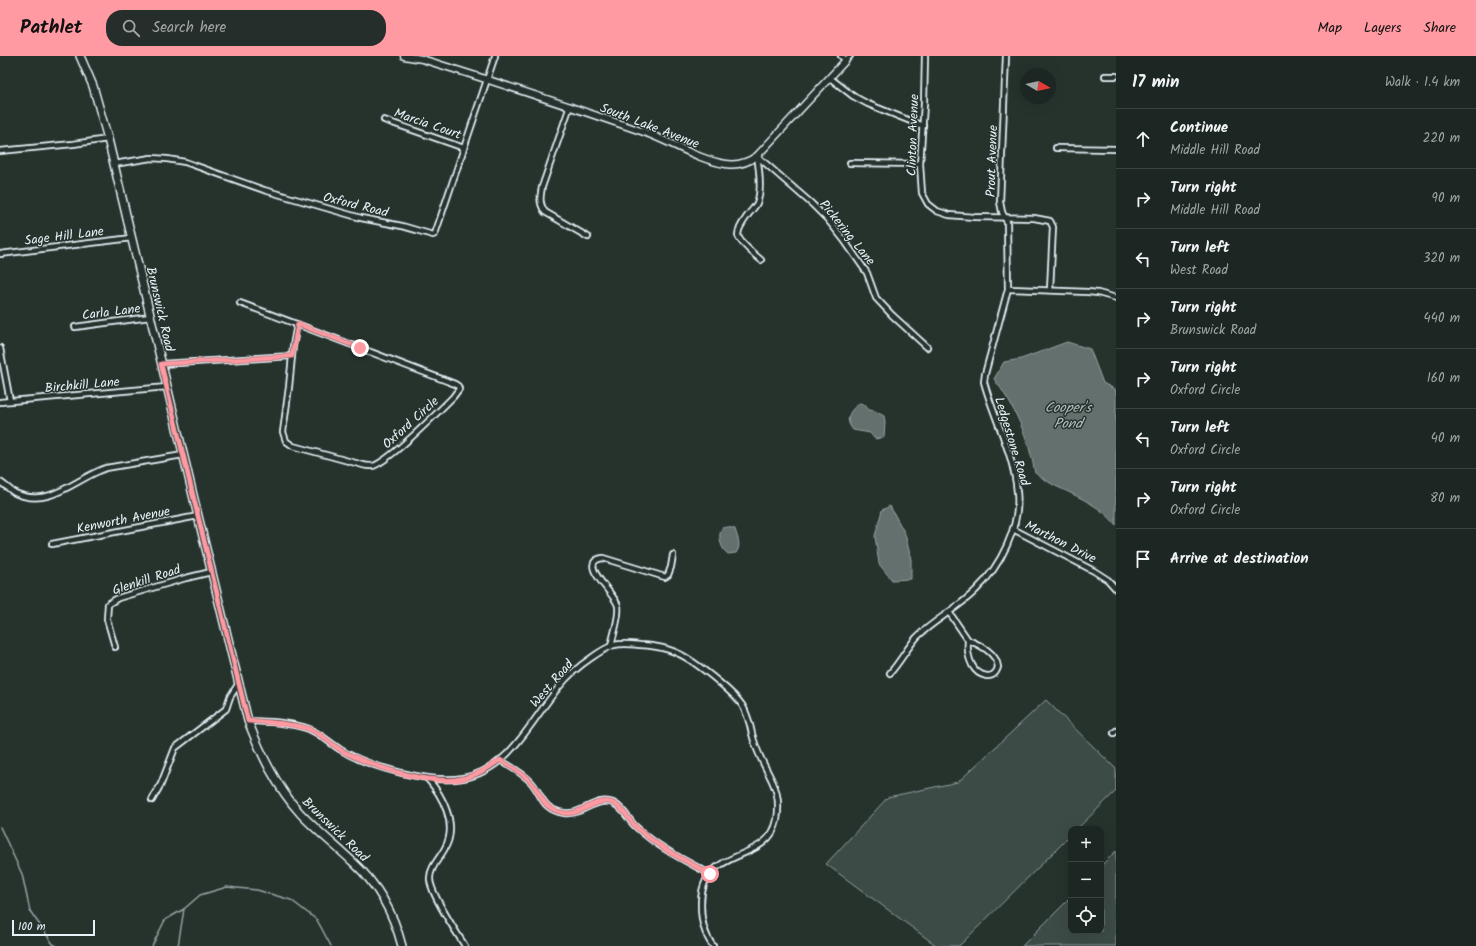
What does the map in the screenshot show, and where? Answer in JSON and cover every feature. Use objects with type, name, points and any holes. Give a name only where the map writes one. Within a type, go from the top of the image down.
[{"type":"main road","name":"Brunswick Road","points":[[80,56],[92,86],[108,139],[248,721],[268,767],[283,791],[318,831],[354,863],[369,879],[391,915],[402,946]]},
{"type":"street","name":"South Lake Avenue","points":[[404,56],[422,59],[570,106],[644,132],[714,162],[727,164],[738,164],[750,161],[757,156],[830,78],[846,57]]},
{"type":"street","name":"Oxford Road","points":[[114,164],[151,158],[185,162],[264,190],[361,218],[435,234],[495,56]]},
{"type":"street","name":"Clinton Avenue","points":[[925,56],[920,164],[922,193],[928,204],[937,211],[949,215],[1034,218],[1048,220],[1052,223],[1050,290]]},
{"type":"street","name":"Prout Avenue","points":[[1006,56],[1000,202],[1002,212],[1007,222],[1008,289]]},
{"type":"street","points":[[1105,76],[1116,76]]},
{"type":"street","points":[[830,78],[853,96],[868,104],[922,126]]},
{"type":"street","points":[[570,106],[542,187],[540,196],[541,206],[545,212],[588,237]]},
{"type":"street","name":"Marcia Court","points":[[384,120],[464,148]]},
{"type":"street","points":[[0,150],[73,144],[108,139]]},
{"type":"street","points":[[1056,148],[1116,149]]},
{"type":"street","points":[[757,156],[759,167],[758,199],[756,205],[740,227],[738,237],[761,260]]},
{"type":"street","name":"Pickering Lane","points":[[757,156],[828,220],[868,273],[876,298],[927,347]]},
{"type":"street","points":[[850,163],[920,164]]},
{"type":"street","name":"Sage Hill Lane","points":[[0,254],[132,238]]},
{"type":"street","points":[[1008,289],[1098,293],[1116,298]]},
{"type":"street","name":"Ledgestone Road","points":[[890,673],[916,638],[930,625],[976,591],[989,575],[1006,549],[1013,529],[1017,503],[1016,485],[1011,460],[984,382],[1008,289]]},
{"type":"street","name":"Oxford Circle","points":[[240,303],[298,324],[455,384],[459,389],[453,397],[383,460],[373,466],[363,465],[293,446],[286,441],[283,432],[290,387],[292,356],[298,324]]},
{"type":"street","name":"Carla Lane","points":[[75,327],[150,317]]},
{"type":"street","points":[[0,348],[10,401]]},
{"type":"street","points":[[161,364],[292,356]]},
{"type":"street","name":"Birchkill Lane","points":[[0,402],[167,387]]},
{"type":"street","points":[[0,482],[14,492],[32,497],[42,497],[58,493],[96,471],[106,468],[183,455]]},
{"type":"street","name":"Kenworth Avenue","points":[[52,544],[198,516]]},
{"type":"street","name":"Marthon Drive","points":[[1013,529],[1094,571],[1108,580],[1116,589]]},
{"type":"street","points":[[611,646],[618,604],[594,572],[592,568],[593,563],[598,559],[603,558],[664,577],[668,575],[673,555]]},
{"type":"street","name":"Glenkill Road","points":[[116,647],[107,619],[108,604],[125,596],[211,572]]},
{"type":"street","points":[[949,612],[968,640],[988,651],[996,659],[998,667],[994,674],[989,677],[980,674],[974,669],[968,653],[968,640]]},
{"type":"street","name":"West Road","points":[[248,721],[277,723],[306,728],[320,734],[343,751],[362,760],[399,772],[427,778],[447,780],[465,778],[489,768],[515,746],[560,687],[570,675],[584,663],[611,646],[617,644],[656,646],[682,655],[735,696],[742,705],[747,716],[760,757],[778,796],[777,820],[772,832],[760,846],[729,859],[710,874]]},
{"type":"street","points":[[152,800],[161,784],[175,748],[226,709],[230,697],[239,683]]},
{"type":"street","points":[[500,760],[527,778],[547,806],[552,810],[572,814],[595,804],[612,802],[618,806],[635,826],[648,837],[710,874],[703,892],[701,915],[703,926],[709,941],[713,946]]},
{"type":"street","points":[[427,778],[440,796],[450,825],[450,834],[447,844],[431,870],[430,883],[465,946]]},
{"type":"shaded area","points":[[1046,700],[1116,769],[1116,791],[1080,826],[1068,826],[1068,838],[959,946],[937,946],[826,864],[888,797],[958,782]]},
{"type":"shaded area","points":[[1116,851],[1116,946],[1022,946],[1068,900],[1068,934],[1104,934],[1104,863]]},
{"type":"water","name":"Cooper's Pond","points":[[1067,342],[1090,349],[1103,383],[1116,390],[1116,525],[1105,513],[1091,504],[1055,486],[1035,473],[1029,448],[1020,423],[1002,389],[994,379],[1004,362],[1021,359]]},
{"type":"water","points":[[859,403],[864,404],[869,410],[875,411],[884,416],[884,437],[875,439],[870,433],[853,430],[850,426],[848,419],[850,413]]},
{"type":"water","points":[[890,506],[905,534],[911,559],[911,579],[892,580],[879,564],[875,536],[882,510]]},
{"type":"water","points":[[728,527],[735,529],[738,538],[739,547],[736,553],[728,554],[723,549],[720,542],[722,528]]},
{"type":"waterway","points":[[0,827],[22,874],[30,911],[53,944],[57,946]]},
{"type":"waterway","points":[[178,946],[184,909],[200,895],[227,887],[257,890],[291,900],[317,920],[331,946]]},
{"type":"waterway","points":[[152,946],[165,920],[184,909]]},
{"type":"route","points":[[360,348],[298,324],[292,356],[161,364],[248,721],[277,723],[306,728],[320,734],[334,746],[362,760],[414,776],[447,780],[465,778],[489,768],[500,760],[527,778],[532,783],[538,795],[552,810],[572,814],[595,804],[612,802],[618,806],[635,826],[648,837],[710,874]]}]
